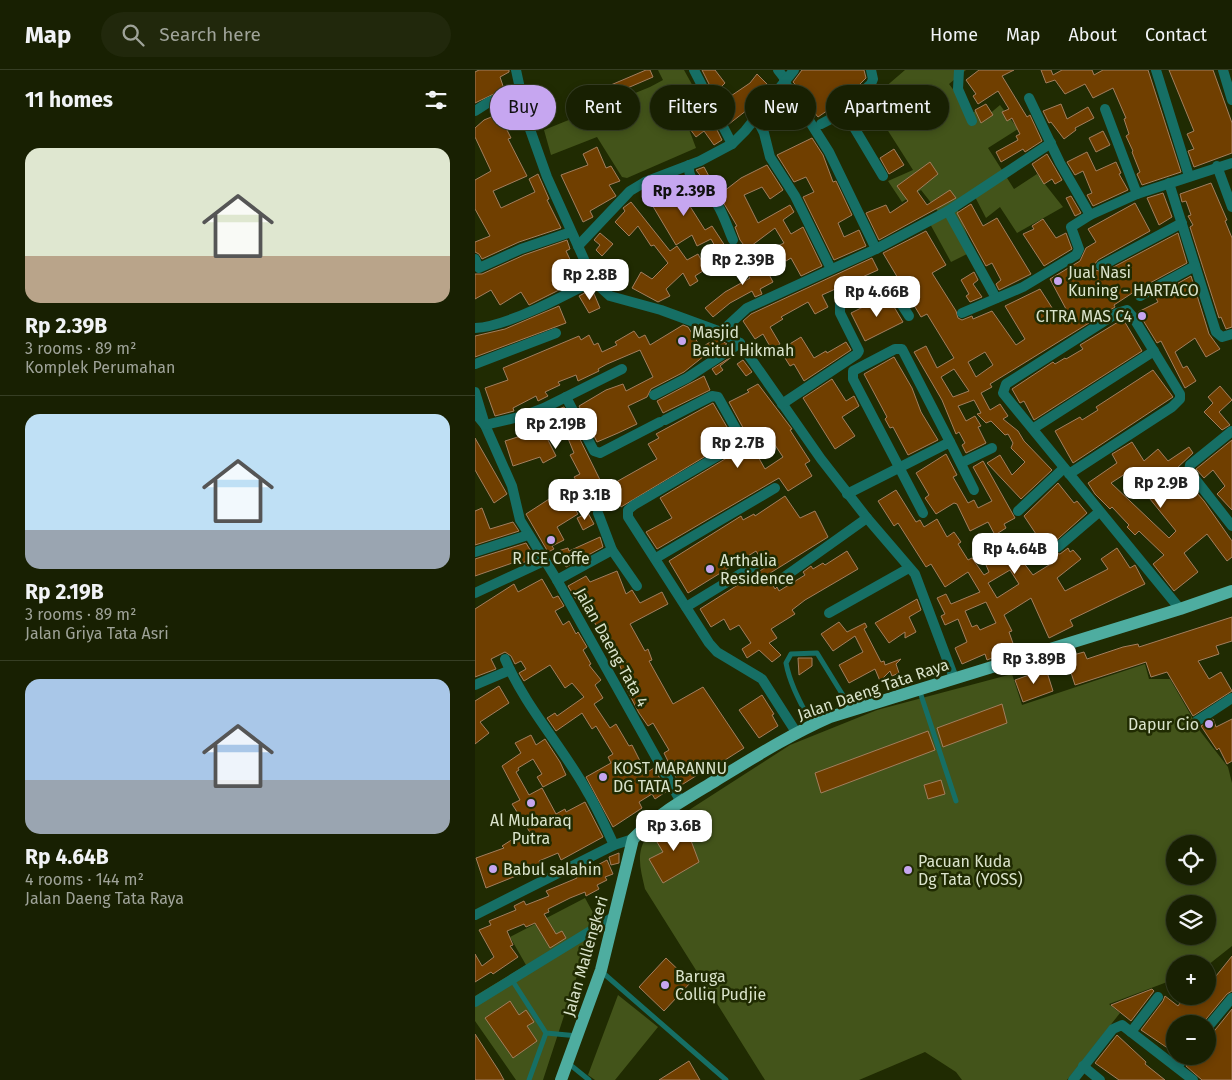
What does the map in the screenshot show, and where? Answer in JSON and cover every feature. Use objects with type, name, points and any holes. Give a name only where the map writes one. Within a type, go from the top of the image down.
[{"type":"main road","name":"Jalan Daeng Tata Raya","points":[[633,839],[643,828],[681,802],[796,732],[812,725],[852,710],[1180,609],[1232,591]]},
{"type":"main road","name":"Jalan Mallengkeri","points":[[565,1074],[601,970],[633,839]]},
{"type":"street","points":[[516,70],[518,85]]},
{"type":"street","points":[[694,70],[732,144]]},
{"type":"street","points":[[778,70],[829,152],[876,249]]},
{"type":"street","points":[[780,85],[795,70]]},
{"type":"street","points":[[870,85],[873,79],[871,70]]},
{"type":"street","points":[[959,70],[958,89],[972,121]]},
{"type":"street","points":[[1156,70],[1189,176]]},
{"type":"street","points":[[1223,70],[1232,100]]},
{"type":"street","points":[[1029,98],[1090,215]]},
{"type":"street","points":[[475,111],[490,102]]},
{"type":"street","points":[[1105,109],[1137,194]]},
{"type":"street","points":[[821,124],[826,121]]},
{"type":"street","points":[[578,246],[630,191],[645,182],[689,165],[732,144],[745,129]]},
{"type":"street","points":[[530,130],[547,177],[594,280],[610,296],[661,310],[721,332],[741,343],[847,494],[919,581],[954,678]]},
{"type":"street","points":[[762,130],[770,157],[799,204],[831,269]]},
{"type":"street","points":[[855,130],[883,176]]},
{"type":"street","points":[[721,332],[747,308],[876,249],[947,211],[1051,143]]},
{"type":"street","points":[[962,313],[1023,287],[1077,254],[1079,246],[1070,229],[1090,215],[1137,194],[1157,190],[1169,183],[1217,166],[1232,163]]},
{"type":"street","points":[[689,165],[688,174],[692,181],[717,204],[733,240]]},
{"type":"street","points":[[1217,166],[1232,208]]},
{"type":"street","points":[[1169,183],[1216,332],[1225,338],[1232,334]]},
{"type":"street","points":[[947,211],[996,298]]},
{"type":"street","points":[[1101,266],[1182,223]]},
{"type":"street","points":[[475,260],[479,268],[521,249],[571,232]]},
{"type":"street","points":[[1140,296],[1195,266]]},
{"type":"street","points":[[475,328],[495,324],[550,302],[594,280]]},
{"type":"street","points":[[782,404],[859,351],[840,313],[840,304],[843,301],[885,284],[891,288],[909,316]]},
{"type":"street","points":[[1018,511],[1067,471],[1172,407],[1180,399],[1180,394],[1127,310],[1007,384],[1003,389],[1005,395],[1034,428],[1067,471],[1099,512],[1180,609]]},
{"type":"street","points":[[475,364],[556,333]]},
{"type":"street","points":[[655,395],[687,378],[741,343]]},
{"type":"street","points":[[923,513],[851,376],[854,370],[895,348],[900,348],[904,352],[974,490]]},
{"type":"street","points":[[1034,428],[1154,351]]},
{"type":"street","points":[[485,425],[523,416],[567,397],[621,369]]},
{"type":"street","points":[[475,392],[485,425]]},
{"type":"street","points":[[567,397],[594,451],[600,453],[712,396],[718,397],[741,438],[740,443],[629,510],[628,517],[717,652],[761,679],[796,732]]},
{"type":"street","points":[[475,413],[485,425]]},
{"type":"street","name":"Jalan Daeng Tata 4","points":[[485,425],[509,477],[515,508],[528,535],[557,580],[681,802]]},
{"type":"street","points":[[1231,432],[1189,466],[1189,471],[1232,526]]},
{"type":"street","points":[[847,494],[950,442]]},
{"type":"street","points":[[961,463],[992,448]]},
{"type":"street","points":[[656,558],[775,488]]},
{"type":"street","points":[[1057,547],[1099,512]]},
{"type":"street","points":[[598,513],[612,550],[637,586]]},
{"type":"street","points":[[780,580],[867,518]]},
{"type":"street","points":[[475,552],[528,535]]},
{"type":"street","points":[[557,580],[612,550]]},
{"type":"street","points":[[475,593],[545,561]]},
{"type":"street","points":[[686,607],[755,565]]},
{"type":"street","points":[[829,613],[909,568]]},
{"type":"street","points":[[505,659],[557,747],[588,792],[614,845]]},
{"type":"street","points":[[475,685],[510,670]]},
{"type":"street","points":[[1197,721],[1232,698]]},
{"type":"street","points":[[475,915],[614,845],[633,839]]},
{"type":"street","points":[[475,1002],[615,916]]},
{"type":"street","points":[[1127,1029],[1158,996]]},
{"type":"street","points":[[1216,1017],[1232,998]]},
{"type":"street","points":[[1073,1080],[1113,1028],[1127,1029],[1193,1080]]},
{"type":"street","points":[[1083,1066],[1100,1080]]},
{"type":"lane","points":[[812,725],[787,671],[786,663],[791,654],[817,653],[852,710]]},
{"type":"lane","points":[[919,689],[955,801]]},
{"type":"lane","points":[[601,970],[726,1080]]},
{"type":"lane","points":[[512,980],[546,1032],[578,1036]]},
{"type":"lane","points":[[529,1080],[546,1032]]},
{"type":"lane","points":[[565,1074],[589,1080]]},
{"type":"green space","points":[[658,70],[684,70],[692,85],[654,85],[663,80]]},
{"type":"green space","points":[[905,70],[966,70],[949,84],[971,113],[981,109],[987,116],[1000,105],[1018,129],[988,148],[1014,189],[1037,174],[1063,207],[1017,233],[1000,207],[986,218],[973,193],[956,205],[973,251],[951,262],[929,222],[940,214],[921,190],[902,202],[888,181],[913,170],[887,130],[949,130],[949,85],[888,85]]},
{"type":"green space","points":[[650,87],[650,130],[689,130],[696,148],[627,178],[622,177],[597,137],[551,155],[544,130],[556,130],[556,125],[566,121],[566,130],[640,130],[640,91]]},
{"type":"green space","name":"Pacuan Kuda Dg Tata (YOSS)","points":[[1145,664],[1149,679],[1170,679],[1200,731],[1228,767],[1232,783],[1232,946],[1216,959],[1216,955],[1166,955],[1166,982],[1109,1004],[1120,1013],[1067,1080],[962,1080],[956,1072],[925,1052],[859,1080],[765,1080],[645,889],[640,856],[643,843],[647,837],[790,745],[877,710],[1012,674],[1022,705]]},
{"type":"green space","points":[[585,898],[596,918],[543,1080],[516,1080],[475,1021],[475,996],[526,965],[510,937]]},
{"type":"green space","points":[[618,995],[658,1027],[615,1080],[595,1080],[588,1075]]},
{"type":"building","points":[[479,70],[509,70],[509,72],[500,77],[503,85],[490,85],[490,96],[475,103],[475,72]]},
{"type":"building","points":[[646,70],[650,70],[653,77],[634,85],[611,85]]},
{"type":"building","points":[[702,70],[715,70],[725,83],[723,85],[710,85]]},
{"type":"building","points":[[802,70],[864,70],[866,78],[859,85],[826,85],[826,111],[818,117],[816,115],[816,85],[796,85],[793,82]]},
{"type":"building","points":[[979,70],[1014,70],[1002,76],[1027,117],[1030,115],[1042,141],[1025,152],[1023,149],[1001,162],[996,152],[1018,140],[1016,136],[1020,134],[1012,118],[1007,121],[1002,112],[1009,109],[998,91],[978,104],[973,96],[976,94],[966,80]]},
{"type":"building","points":[[1041,70],[1051,70],[1053,75],[1062,70],[1092,70],[1094,75],[1103,70],[1148,70],[1181,172],[1142,185],[1137,174],[1140,172],[1126,136],[1129,134],[1124,119],[1126,118],[1113,88],[1093,98],[1085,84],[1065,94],[1055,80],[1046,83]]},
{"type":"building","points":[[1169,70],[1213,70],[1232,123],[1232,153],[1194,167],[1188,151],[1194,149],[1187,134],[1194,131]]},
{"type":"building","points":[[757,74],[768,85],[747,85]]},
{"type":"building","points":[[745,86],[745,112],[735,119],[735,93]]},
{"type":"building","points":[[986,104],[993,115],[981,123],[975,110]]},
{"type":"building","points":[[1061,104],[1067,119],[1088,107],[1094,118],[1075,128],[1076,130],[1064,139],[1051,122],[1049,123],[1043,111]]},
{"type":"building","points":[[490,118],[490,130],[507,130],[511,138],[508,139],[527,176],[493,191],[501,208],[535,192],[529,179],[538,174],[549,199],[547,200],[561,228],[519,242],[482,259],[475,252],[475,242],[490,236],[475,209],[475,180],[491,171],[475,137],[475,128]]},
{"type":"building","points":[[691,130],[717,130],[722,140],[714,145],[704,131],[696,137]]},
{"type":"building","points":[[1103,131],[1110,145],[1096,152],[1089,138]]},
{"type":"building","points":[[812,138],[823,155],[833,182],[836,181],[852,215],[838,223],[844,237],[859,230],[866,246],[834,260],[803,197],[814,192],[806,177],[794,182],[777,155]]},
{"type":"building","points":[[597,147],[606,168],[611,166],[620,181],[609,185],[616,196],[590,211],[593,217],[583,222],[561,175],[588,165],[583,154]]},
{"type":"building","points":[[894,149],[904,165],[889,174],[880,158]]},
{"type":"building","points":[[1087,152],[1096,171],[1116,162],[1121,173],[1119,174],[1128,190],[1093,206],[1087,195],[1092,193],[1083,171],[1075,175],[1067,162]]},
{"type":"building","points":[[1047,154],[1062,180],[1055,184],[1052,179],[1044,184],[1032,164]]},
{"type":"building","points":[[930,162],[938,174],[917,191],[927,205],[950,190],[956,198],[879,240],[866,213],[886,205],[890,213],[908,201],[897,186]]},
{"type":"building","points":[[767,165],[783,190],[770,199],[762,187],[744,195],[758,223],[790,205],[794,212],[783,220],[791,234],[803,227],[822,266],[801,276],[791,258],[786,261],[778,246],[784,243],[775,228],[747,249],[740,240],[735,227],[737,226],[719,195],[741,178]]},
{"type":"building","points":[[704,167],[711,180],[706,183],[696,170]]},
{"type":"building","points":[[683,176],[693,190],[690,192],[692,198],[686,200],[705,230],[712,226],[733,258],[725,264],[711,239],[697,246],[692,235],[676,245],[648,198],[672,181]]},
{"type":"building","points":[[1211,183],[1227,220],[1225,221],[1232,238],[1232,327],[1226,329],[1221,317],[1219,318],[1190,227],[1193,225],[1188,216],[1191,215],[1186,201],[1182,202],[1180,194]]},
{"type":"building","points":[[1163,193],[1172,217],[1159,225],[1147,198]]},
{"type":"building","points":[[1071,196],[1081,213],[1075,216],[1066,198]]},
{"type":"building","points":[[631,202],[670,251],[677,246],[687,260],[698,254],[706,269],[695,276],[698,281],[690,286],[683,273],[666,289],[670,296],[658,302],[632,288],[641,272],[652,279],[668,263],[654,245],[651,246],[638,226],[629,236],[615,222],[625,211],[623,208]]},
{"type":"building","points":[[1135,203],[1150,231],[1098,260],[1094,265],[1095,270],[1104,272],[1178,233],[1187,263],[1137,290],[1114,305],[1115,307],[990,384],[992,387],[981,393],[990,410],[1000,404],[1008,416],[1003,419],[1018,431],[1024,441],[1052,470],[1021,499],[987,463],[1000,455],[1012,475],[1025,462],[1011,448],[1013,443],[1008,434],[1005,435],[991,421],[986,423],[977,414],[981,413],[974,400],[958,406],[966,421],[975,416],[981,426],[978,427],[986,443],[966,453],[962,445],[965,443],[959,432],[956,434],[942,400],[914,352],[926,346],[937,368],[954,358],[927,314],[921,317],[883,253],[926,231],[946,265],[932,273],[956,311],[958,318],[962,320],[972,316],[973,319],[992,311],[1016,345],[1025,339],[1005,306],[1040,289],[1056,314],[1066,309],[1050,279],[1080,261],[1086,248],[1096,242],[1088,229]],"holes":[[[985,352],[993,365],[976,377],[968,362]],[[954,369],[969,391],[953,397],[941,377]]]},
{"type":"building","points":[[971,204],[983,226],[997,218],[1031,274],[999,290],[996,284],[1001,280],[992,263],[986,266],[957,213]]},
{"type":"building","points":[[1043,219],[1056,238],[1066,233],[1072,249],[1044,266],[1023,234],[1034,229],[1032,226]]},
{"type":"building","points":[[600,233],[613,244],[602,256],[596,250],[600,245],[594,240]]},
{"type":"building","points":[[567,240],[570,249],[566,251],[576,272],[579,270],[583,278],[529,305],[521,292],[500,305],[491,290],[475,299],[475,274],[482,274],[524,255]]},
{"type":"building","points":[[744,252],[755,268],[763,263],[773,282],[760,289],[762,294],[755,297],[752,291],[730,303],[713,317],[705,308],[725,292],[750,278],[736,257]]},
{"type":"building","points":[[872,258],[878,270],[822,295],[828,307],[815,314],[808,302],[781,317],[783,319],[770,327],[780,344],[772,350],[763,334],[755,339],[743,321],[751,314]]},
{"type":"building","points":[[974,272],[978,280],[973,284],[982,297],[970,302],[966,296],[969,294],[961,280]]},
{"type":"building","points":[[1191,276],[1209,334],[1220,349],[1206,357],[1195,338],[1175,352],[1183,368],[1187,366],[1196,381],[1185,388],[1161,341],[1157,343],[1138,312],[1158,302],[1155,296]]},
{"type":"building","points":[[592,289],[600,308],[589,313],[579,296]]},
{"type":"building","points":[[887,295],[903,322],[865,341],[851,313]]},
{"type":"building","points":[[559,306],[566,323],[475,357],[475,336],[505,329]]},
{"type":"building","points":[[1123,319],[1142,351],[1034,420],[1024,401],[1020,403],[1012,389],[1053,362],[1055,364],[1083,349],[1080,345]]},
{"type":"building","points":[[683,325],[688,327],[702,347],[717,338],[727,344],[705,358],[704,356],[684,372],[651,389],[647,397],[628,406],[637,424],[597,442],[579,406],[606,390],[623,384],[626,391],[653,377],[640,350],[607,364],[598,369],[599,371],[578,381],[576,375],[558,382],[560,385],[545,392],[548,396],[538,401],[536,396],[513,408],[514,411],[495,416],[485,388],[508,380],[503,368],[579,336],[581,340],[589,335],[594,345],[598,343],[602,352],[617,345],[615,342],[634,331],[639,338],[645,335],[650,345]]},
{"type":"building","points":[[801,337],[814,358],[846,342],[851,350],[804,381],[794,364],[790,366],[780,350]]},
{"type":"building","points":[[734,355],[720,366],[723,370],[716,375],[712,369]]},
{"type":"building","points":[[894,357],[912,388],[921,412],[938,440],[908,455],[893,427],[890,428],[885,419],[887,417],[864,374]]},
{"type":"building","points":[[743,360],[752,372],[746,376],[737,364]]},
{"type":"building","points":[[1153,370],[1173,397],[1073,463],[1055,431],[1080,417],[1082,420],[1098,410],[1096,407]]},
{"type":"building","points":[[704,376],[710,390],[663,413],[657,401]]},
{"type":"building","points":[[832,379],[846,401],[854,396],[859,406],[842,417],[855,436],[835,449],[803,398]]},
{"type":"building","points":[[758,384],[792,429],[790,430],[810,461],[805,464],[812,476],[788,491],[779,478],[657,549],[646,532],[672,518],[660,498],[745,447],[747,435],[729,402],[749,392],[747,390]],"holes":[[[773,442],[783,457],[765,469],[756,453]]]},
{"type":"building","points":[[1220,386],[1232,400],[1219,412],[1230,425],[1222,430],[1204,412],[1213,403],[1208,397]]},
{"type":"building","points":[[713,403],[734,439],[621,507],[609,486],[657,459],[648,444],[659,438],[656,434]]},
{"type":"building","points":[[564,407],[603,486],[593,491],[595,494],[587,498],[574,477],[580,474],[570,455],[574,453],[565,431],[548,440],[556,456],[543,463],[540,457],[513,466],[505,441],[524,435],[525,437],[548,426],[546,420],[555,416],[553,411]]},
{"type":"building","points":[[475,438],[507,494],[494,503],[475,470]]},
{"type":"building","points":[[1232,440],[1232,510],[1217,494],[1225,486],[1213,470],[1204,478],[1196,469]]},
{"type":"building","points":[[1132,442],[1144,461],[1158,449],[1168,461],[1189,447],[1193,453],[1176,469],[1204,501],[1232,541],[1232,557],[1227,561],[1207,534],[1184,553],[1198,572],[1174,591],[1153,564],[1164,555],[1139,531],[1135,535],[1127,527],[1129,525],[1112,507],[1110,509],[1095,494],[1088,483],[1117,463],[1112,454]],"holes":[[[1128,472],[1176,531],[1169,538],[1111,483]]]},
{"type":"building","points":[[946,454],[957,475],[953,477],[968,503],[974,500],[978,508],[992,501],[973,467],[983,461],[1015,518],[1004,524],[1006,528],[995,535],[988,522],[970,531],[957,504],[954,503],[936,514],[925,498],[929,495],[916,473]]},
{"type":"building","points":[[1058,483],[1074,503],[1077,501],[1087,513],[1051,545],[1055,553],[1060,554],[1068,548],[1070,552],[1073,550],[1081,559],[1057,578],[1065,591],[1108,569],[1101,559],[1117,548],[1130,568],[1135,565],[1145,584],[1070,620],[1073,626],[1049,638],[1031,598],[1004,615],[1012,631],[1009,632],[1015,649],[987,660],[985,654],[962,664],[955,648],[967,642],[958,619],[945,625],[941,616],[945,614],[937,598],[946,594],[951,604],[980,592],[968,572],[945,587],[931,564],[926,567],[898,523],[894,526],[878,501],[896,490],[916,522],[920,520],[924,527],[937,519],[947,537],[954,532],[961,542],[958,544],[968,560],[972,558],[984,575],[989,572],[986,565],[1036,534],[1024,516]],"holes":[[[1043,543],[1057,560],[1033,575],[1023,562],[1034,556],[1031,551]],[[1010,570],[1019,584],[997,598],[988,583]],[[986,602],[996,623],[980,630],[977,625],[972,627],[965,611]]]},
{"type":"building","points":[[563,490],[578,514],[557,527],[564,540],[552,546],[554,549],[548,552],[526,514]]},
{"type":"building","points":[[785,496],[800,518],[815,511],[828,537],[767,575],[775,589],[777,587],[779,591],[805,575],[803,572],[811,566],[813,569],[823,563],[825,565],[847,551],[858,569],[805,600],[792,610],[795,614],[771,629],[777,638],[769,643],[781,655],[772,662],[759,650],[747,658],[742,649],[751,643],[739,625],[730,630],[724,619],[711,627],[700,609],[766,567],[756,551],[688,593],[669,561],[741,516],[743,520],[754,514],[755,516]]},
{"type":"building","points":[[482,508],[490,529],[513,522],[519,531],[475,545],[475,511]]},
{"type":"building","points":[[588,513],[594,524],[583,530],[577,518]]},
{"type":"building","points":[[600,537],[603,547],[566,567],[558,551],[568,548],[569,551]]},
{"type":"building","points":[[526,543],[535,558],[522,563],[521,560],[475,576],[475,559]]},
{"type":"building","points":[[617,571],[626,594],[632,590],[640,603],[662,592],[668,604],[630,624],[645,651],[648,649],[652,660],[649,661],[673,704],[703,687],[744,748],[680,786],[664,753],[669,750],[653,723],[648,726],[639,713],[624,684],[626,683],[619,663],[593,620],[591,621],[578,598],[576,599],[568,586],[586,576],[590,582]]},
{"type":"building","points":[[542,579],[553,598],[558,596],[564,606],[555,611],[563,625],[569,621],[576,634],[578,632],[587,647],[583,650],[591,664],[589,665],[601,680],[595,685],[603,698],[594,704],[610,728],[616,724],[629,746],[632,745],[646,773],[654,768],[667,791],[655,799],[652,794],[639,802],[642,808],[613,827],[586,777],[611,763],[608,757],[613,754],[596,726],[592,729],[582,713],[556,731],[547,718],[555,713],[557,716],[584,697],[572,683],[565,688],[550,665],[524,681],[519,673],[526,669],[521,661],[515,664],[511,656],[505,652],[491,659],[496,669],[475,677],[475,609],[514,584],[518,592]]},
{"type":"building","points":[[917,599],[921,610],[909,617],[916,632],[905,638],[905,632],[889,643],[875,623]]},
{"type":"building","points":[[1232,617],[1232,641],[1216,646],[1219,654],[1198,661],[1209,679],[1221,672],[1232,691],[1193,716],[1167,672],[1151,677],[1146,662],[1075,685],[1066,657],[1084,652],[1087,659],[1123,647],[1138,644],[1139,647]]},
{"type":"building","points":[[839,622],[847,632],[865,623],[867,627],[864,629],[881,662],[884,661],[885,665],[901,659],[896,664],[899,673],[892,676],[890,671],[880,681],[875,669],[849,683],[839,665],[863,652],[855,636],[833,651],[821,634]]},
{"type":"building","points":[[798,658],[812,658],[812,666],[799,675]]},
{"type":"building","points":[[1046,669],[1053,691],[1023,702],[1015,680]]},
{"type":"building","points":[[499,686],[509,703],[480,722],[489,733],[475,744],[475,701]]},
{"type":"building","points":[[762,695],[774,714],[772,715],[778,726],[759,738],[739,710]]},
{"type":"building","points":[[1002,704],[1007,723],[943,747],[937,728]]},
{"type":"building","points":[[1213,719],[1216,727],[1232,719],[1232,761],[1227,764],[1219,748],[1217,750],[1201,726]]},
{"type":"building","points":[[928,731],[935,750],[821,793],[815,773]]},
{"type":"building","points":[[531,735],[536,745],[545,739],[566,775],[543,787],[537,777],[542,774],[533,759],[518,768],[519,770],[516,772],[529,795],[542,788],[556,814],[565,809],[566,812],[585,802],[603,837],[561,860],[558,853],[539,861],[541,866],[486,888],[476,858],[504,848],[502,846],[513,839],[531,834],[512,804],[520,800],[502,766],[521,753],[515,743]]},
{"type":"building","points":[[941,780],[945,794],[928,799],[924,785]]},
{"type":"building","points":[[677,818],[688,839],[690,838],[699,862],[663,883],[649,859],[663,852],[657,842],[661,840],[656,833]]},
{"type":"building","points":[[619,853],[619,863],[611,865],[609,857]]},
{"type":"building","points":[[607,860],[613,874],[605,877],[607,880],[597,885],[599,889],[586,896],[585,892],[570,898],[548,909],[549,912],[544,914],[556,934],[562,931],[566,938],[550,948],[535,923],[526,927],[524,924],[507,931],[513,945],[510,946],[518,957],[493,974],[491,972],[475,982],[475,954],[482,966],[494,957],[479,930],[491,925],[489,921],[516,910],[514,906],[524,901],[526,905],[549,896],[546,891],[577,878],[575,873],[587,867],[588,870]]},
{"type":"building","points":[[1232,956],[1232,991],[1227,994],[1210,1015],[1166,1015],[1166,1047],[1141,1030],[1165,996],[1166,1005],[1216,1005],[1216,976]]},
{"type":"building","name":"Baruga Colliq Pudjie","points":[[666,958],[691,982],[664,1011],[639,987]]},
{"type":"building","points":[[1152,989],[1154,991],[1131,1021],[1111,1005]]},
{"type":"building","points":[[510,1001],[519,1015],[526,1010],[534,1022],[527,1026],[537,1041],[513,1058],[485,1018]]},
{"type":"building","points":[[1232,1009],[1232,1080],[1202,1080],[1186,1066],[1216,1065],[1216,1029]]},
{"type":"building","points":[[475,1034],[499,1071],[504,1080],[475,1080]]},
{"type":"building","points":[[1117,1035],[1146,1062],[1145,1064],[1165,1080],[1119,1080],[1095,1063]]},
{"type":"building","points":[[689,1061],[700,1080],[659,1080]]},
{"type":"place","name":"Jual Nasi Kuning - HARTACO","points":[[1058,281]]},
{"type":"place","name":"CITRA MAS C4","points":[[1142,316]]},
{"type":"place","name":"Masjid Baitul Hikmah","points":[[682,341]]},
{"type":"place","name":"R ICE Coffe","points":[[551,540]]},
{"type":"place","name":"Arthalia Residence","points":[[710,569]]},
{"type":"place","name":"Dapur Cio","points":[[1209,724]]},
{"type":"place","name":"KOST MARANNU DG TATA 5","points":[[603,777]]},
{"type":"place","name":"Al Mubaraq Putra","points":[[531,803]]},
{"type":"place","name":"Babul salahin","points":[[493,869]]},
{"type":"place","name":"Pacuan Kuda Dg Tata (YOSS)","points":[[908,870]]},
{"type":"place","name":"Baruga Colliq Pudjie","points":[[665,985]]}]
